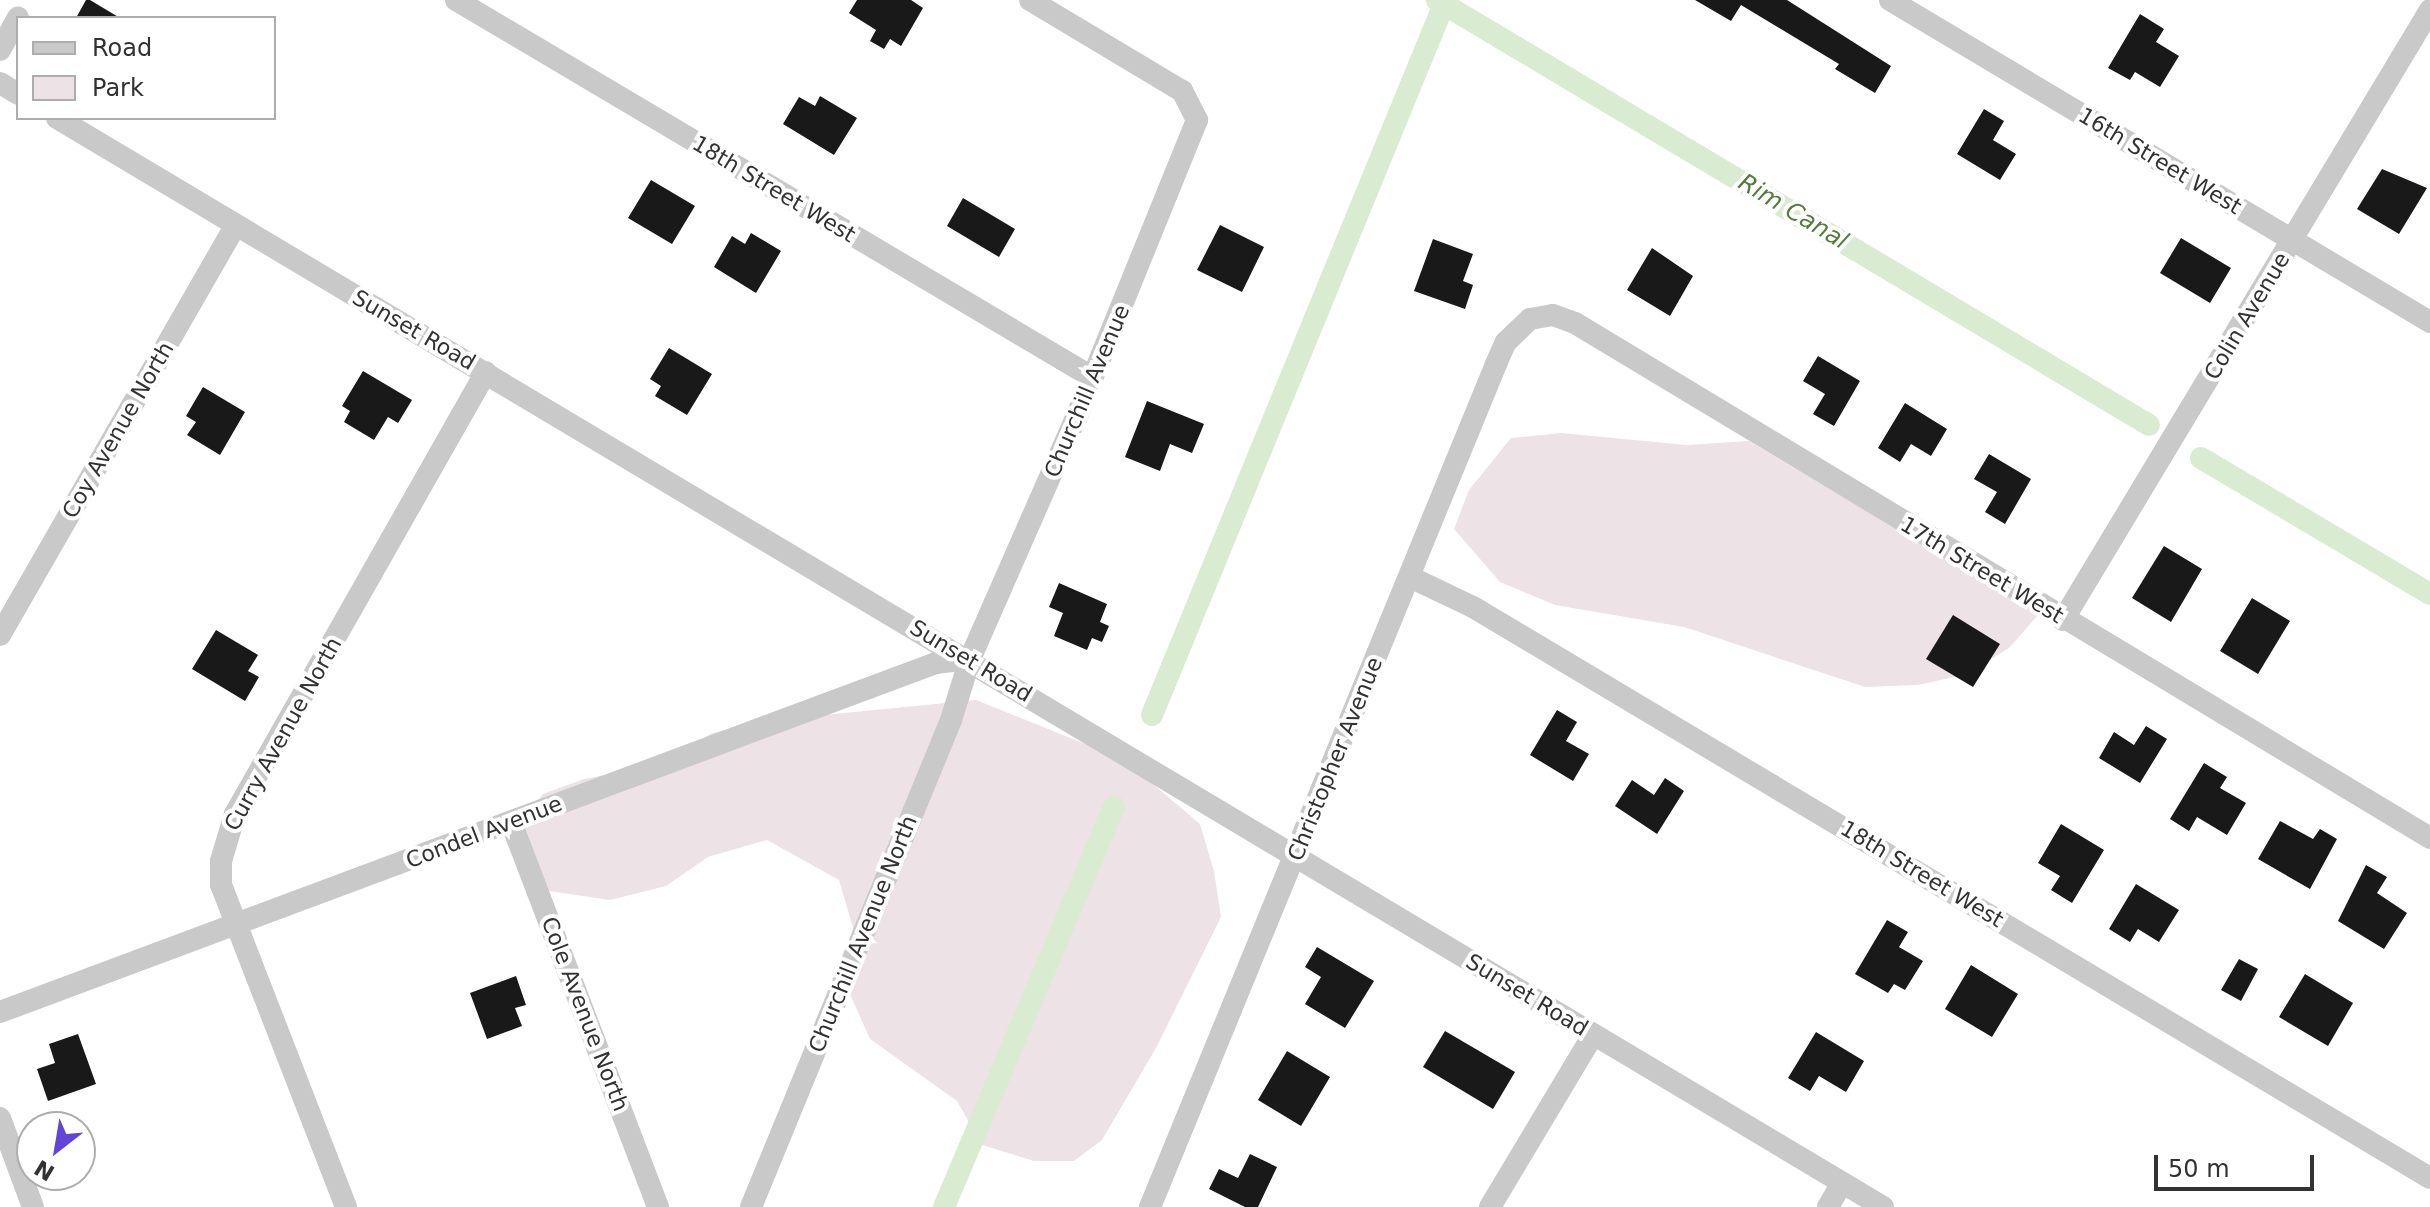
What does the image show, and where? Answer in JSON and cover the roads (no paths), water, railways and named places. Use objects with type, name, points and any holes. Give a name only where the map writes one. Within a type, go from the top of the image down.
[{"type":"street","name":"18th Street West","points":[[456,0],[1092,377]]},
{"type":"street","name":"Churchill Avenue","points":[[970,659],[1092,377],[1197,120],[1182,91],[1030,0]]},
{"type":"street","name":"16th Street West","points":[[1890,0],[2430,322]]},
{"type":"street","name":"Colin Avenue","points":[[2063,620],[2430,10]]},
{"type":"street","points":[[0,50],[16,22]]},
{"type":"street","name":"Sunset Road","points":[[60,120],[970,659],[1295,857],[1883,1207]]},
{"type":"street","name":"Coy Avenue North","points":[[0,635],[236,225]]},
{"type":"street","name":"17th Street West","points":[[1530,319],[1553,315],[1575,323],[2063,620],[2430,838]]},
{"type":"street","name":"Christopher Avenue","points":[[1150,1207],[1506,342],[1530,319]]},
{"type":"street","name":"Curry Avenue North","points":[[346,1207],[221,885],[226,837],[235,814],[486,372]]},
{"type":"street","name":"18th Street West","points":[[1410,577],[1499,622],[2430,1178]]},
{"type":"street","name":"Condel Avenue","points":[[0,1012],[936,663],[970,659]]},
{"type":"street","name":"Churchill Avenue North","points":[[751,1207],[951,720],[970,659]]},
{"type":"street","name":"Cole Avenue North","points":[[511,822],[658,1207]]},
{"type":"street","points":[[1490,1207],[1593,1035]]},
{"type":"street","points":[[0,1118],[33,1207]]},
{"type":"street","points":[[1828,1207],[1842,1183]]},
{"type":"waterway","name":"Rim Canal","points":[[1437,0],[2149,425]]},
{"type":"waterway","points":[[1152,715],[1444,4]]},
{"type":"waterway","name":"Rim Canal","points":[[2201,458],[2430,594]]},
{"type":"waterway","points":[[944,1207],[1114,807]]}]
